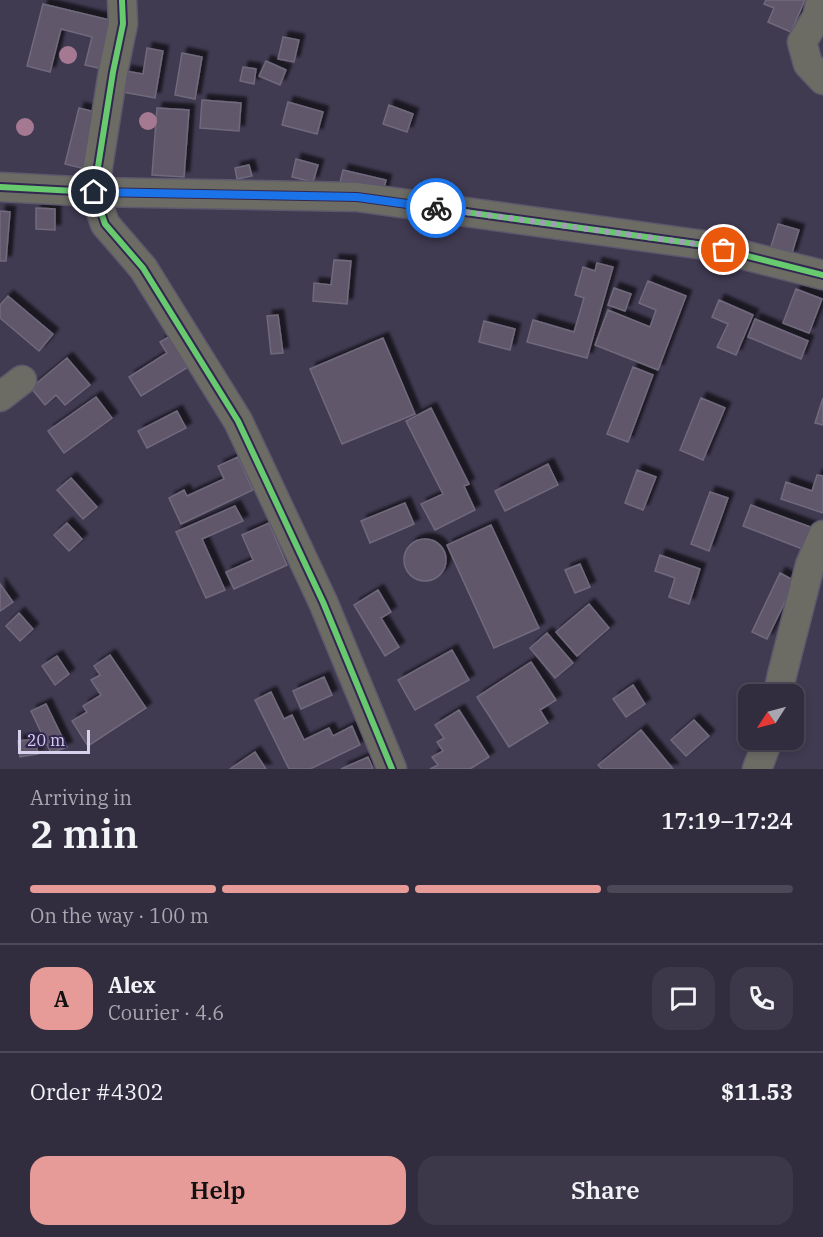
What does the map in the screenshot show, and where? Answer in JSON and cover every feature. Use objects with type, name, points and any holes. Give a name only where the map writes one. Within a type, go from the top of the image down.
[{"type":"street","points":[[122,0],[123,24],[94,192],[105,224],[143,268],[238,420],[323,602],[392,769]]},
{"type":"street","points":[[821,0],[818,17],[802,42],[808,64],[823,80]]},
{"type":"street","points":[[0,187],[94,192],[357,197],[704,245],[823,274]]},
{"type":"street","points":[[780,684],[810,565],[823,535]]},
{"type":"street","points":[[757,769],[764,750]]},
{"type":"building","points":[[766,0],[805,0],[791,32],[768,22],[774,8],[764,4]]},
{"type":"building","points":[[43,4],[118,22],[107,70],[85,65],[92,37],[61,29],[50,72],[27,66]]},
{"type":"building","points":[[283,37],[299,40],[294,62],[278,59]]},
{"type":"building","points":[[147,48],[163,51],[155,98],[122,92],[126,71],[143,74]]},
{"type":"building","points":[[182,53],[202,57],[195,99],[175,95]]},
{"type":"building","points":[[266,61],[286,70],[280,85],[259,76]]},
{"type":"building","points":[[243,67],[256,69],[254,84],[240,81]]},
{"type":"building","points":[[202,100],[241,103],[239,131],[200,128]]},
{"type":"building","points":[[288,102],[323,112],[317,134],[282,125]]},
{"type":"building","points":[[389,105],[413,114],[407,132],[383,124]]},
{"type":"building","points":[[79,108],[99,113],[86,169],[65,164]]},
{"type":"building","points":[[157,108],[189,110],[184,177],[152,175]]},
{"type":"building","points":[[296,159],[318,165],[313,182],[292,177]]},
{"type":"building","points":[[249,165],[252,176],[237,179],[235,168]]},
{"type":"building","points":[[343,170],[386,180],[382,197],[339,187]]},
{"type":"building","points":[[36,208],[55,209],[55,230],[36,229]]},
{"type":"building","points":[[0,211],[10,212],[6,261],[0,261]]},
{"type":"building","points":[[778,224],[799,230],[791,256],[770,250]]},
{"type":"building","points":[[334,260],[351,261],[347,304],[313,301],[314,283],[331,285]]},
{"type":"building","points":[[597,263],[613,267],[587,358],[527,342],[533,320],[574,332],[584,298],[575,295],[583,267],[595,271]]},
{"type":"building","points":[[648,281],[686,296],[658,370],[595,345],[608,310],[650,327],[656,310],[639,303]]},
{"type":"building","points":[[614,288],[631,294],[625,311],[608,305]]},
{"type":"building","points":[[796,289],[822,299],[809,333],[783,323]]},
{"type":"building","points":[[8,296],[53,334],[39,351],[0,318],[0,305]]},
{"type":"building","points":[[719,300],[753,315],[736,355],[717,347],[728,324],[712,317]]},
{"type":"building","points":[[278,315],[283,353],[271,354],[267,316]]},
{"type":"building","points":[[755,319],[808,341],[801,359],[748,337]]},
{"type":"building","points":[[484,321],[515,329],[510,350],[479,342]]},
{"type":"building","points":[[174,334],[193,364],[141,396],[129,377],[167,353],[160,342]]},
{"type":"building","points":[[383,338],[415,414],[342,444],[310,369]]},
{"type":"building","points":[[67,358],[90,385],[65,405],[56,395],[45,405],[31,388]]},
{"type":"building","points":[[633,367],[653,375],[628,442],[607,434]]},
{"type":"building","points":[[96,397],[112,418],[64,453],[48,431]]},
{"type":"building","points":[[701,398],[725,408],[703,460],[680,450]]},
{"type":"building","points":[[823,398],[823,425],[815,423]]},
{"type":"building","points":[[431,408],[469,484],[464,486],[475,510],[435,530],[421,504],[443,494],[406,421]]},
{"type":"building","points":[[177,411],[186,428],[147,448],[138,431]]},
{"type":"building","points":[[238,457],[253,490],[181,524],[169,498],[184,490],[187,496],[224,479],[218,466]]},
{"type":"building","points":[[548,464],[558,485],[505,511],[495,491]]},
{"type":"building","points":[[637,470],[656,477],[643,510],[625,503]]},
{"type":"building","points":[[817,475],[823,476],[823,513],[781,499],[786,482],[812,491]]},
{"type":"building","points":[[71,478],[97,507],[83,519],[57,490]]},
{"type":"building","points":[[710,492],[728,498],[709,551],[691,544]]},
{"type":"building","points":[[405,503],[414,524],[370,543],[361,521]]},
{"type":"building","points":[[751,505],[813,528],[805,550],[743,526]]},
{"type":"building","points":[[235,506],[243,521],[202,539],[225,590],[206,598],[176,532]]},
{"type":"building","points":[[67,523],[82,539],[69,551],[54,535]]},
{"type":"building","points":[[269,523],[287,565],[234,589],[226,572],[253,560],[242,535]]},
{"type":"building","points":[[491,525],[539,628],[494,648],[447,545]]},
{"type":"building","points":[[425,539],[433,540],[440,545],[445,552],[445,568],[440,575],[433,580],[425,581],[417,580],[410,575],[405,568],[404,560],[405,552],[410,545],[417,540]]},
{"type":"building","points":[[660,555],[700,569],[689,604],[669,597],[675,578],[655,571]]},
{"type":"building","points":[[580,564],[590,587],[575,593],[565,570]]},
{"type":"building","points":[[780,573],[795,581],[767,639],[752,632]]},
{"type":"building","points":[[0,584],[13,602],[0,611]]},
{"type":"building","points":[[378,590],[391,612],[381,618],[399,647],[385,656],[354,605]]},
{"type":"building","points":[[589,604],[609,628],[577,656],[556,632]]},
{"type":"building","points":[[19,613],[33,629],[20,641],[6,626]]},
{"type":"building","points":[[547,633],[573,663],[555,678],[530,648]]},
{"type":"building","points":[[452,650],[469,680],[415,710],[398,680]]},
{"type":"building","points":[[110,655],[146,708],[88,746],[72,721],[87,712],[83,706],[101,695],[91,680],[100,675],[94,666]]},
{"type":"building","points":[[57,656],[69,674],[55,685],[42,666]]},
{"type":"building","points":[[531,662],[556,700],[540,710],[548,723],[509,747],[477,697]]},
{"type":"building","points":[[324,677],[332,695],[301,709],[293,691]]},
{"type":"building","points":[[633,685],[645,704],[626,717],[613,699]]},
{"type":"building","points":[[271,692],[284,719],[292,715],[304,740],[329,728],[333,736],[352,726],[360,745],[310,769],[289,769],[255,700]]},
{"type":"building","points":[[46,704],[67,747],[51,753],[31,711]]},
{"type":"building","points":[[459,710],[489,757],[470,769],[430,769],[438,765],[432,757],[443,751],[437,742],[444,738],[435,725]]},
{"type":"building","points":[[694,720],[709,736],[686,756],[671,740]]},
{"type":"building","points":[[641,730],[673,769],[602,769],[598,765]]},
{"type":"building","points":[[35,739],[38,754],[20,757],[18,741]]},
{"type":"building","points":[[255,752],[266,769],[230,769]]},
{"type":"building","points":[[368,757],[373,769],[341,769]]},
{"type":"cycle path","points":[[122,0],[123,24],[94,192],[105,224],[143,268],[238,421],[323,602],[392,769]]},
{"type":"cycle path","points":[[0,187],[94,192],[357,197],[704,245],[823,275]]},
{"type":"way so far","points":[[436,208],[704,245],[724,250]]},
{"type":"route","points":[[94,192],[357,197],[436,208]]}]
